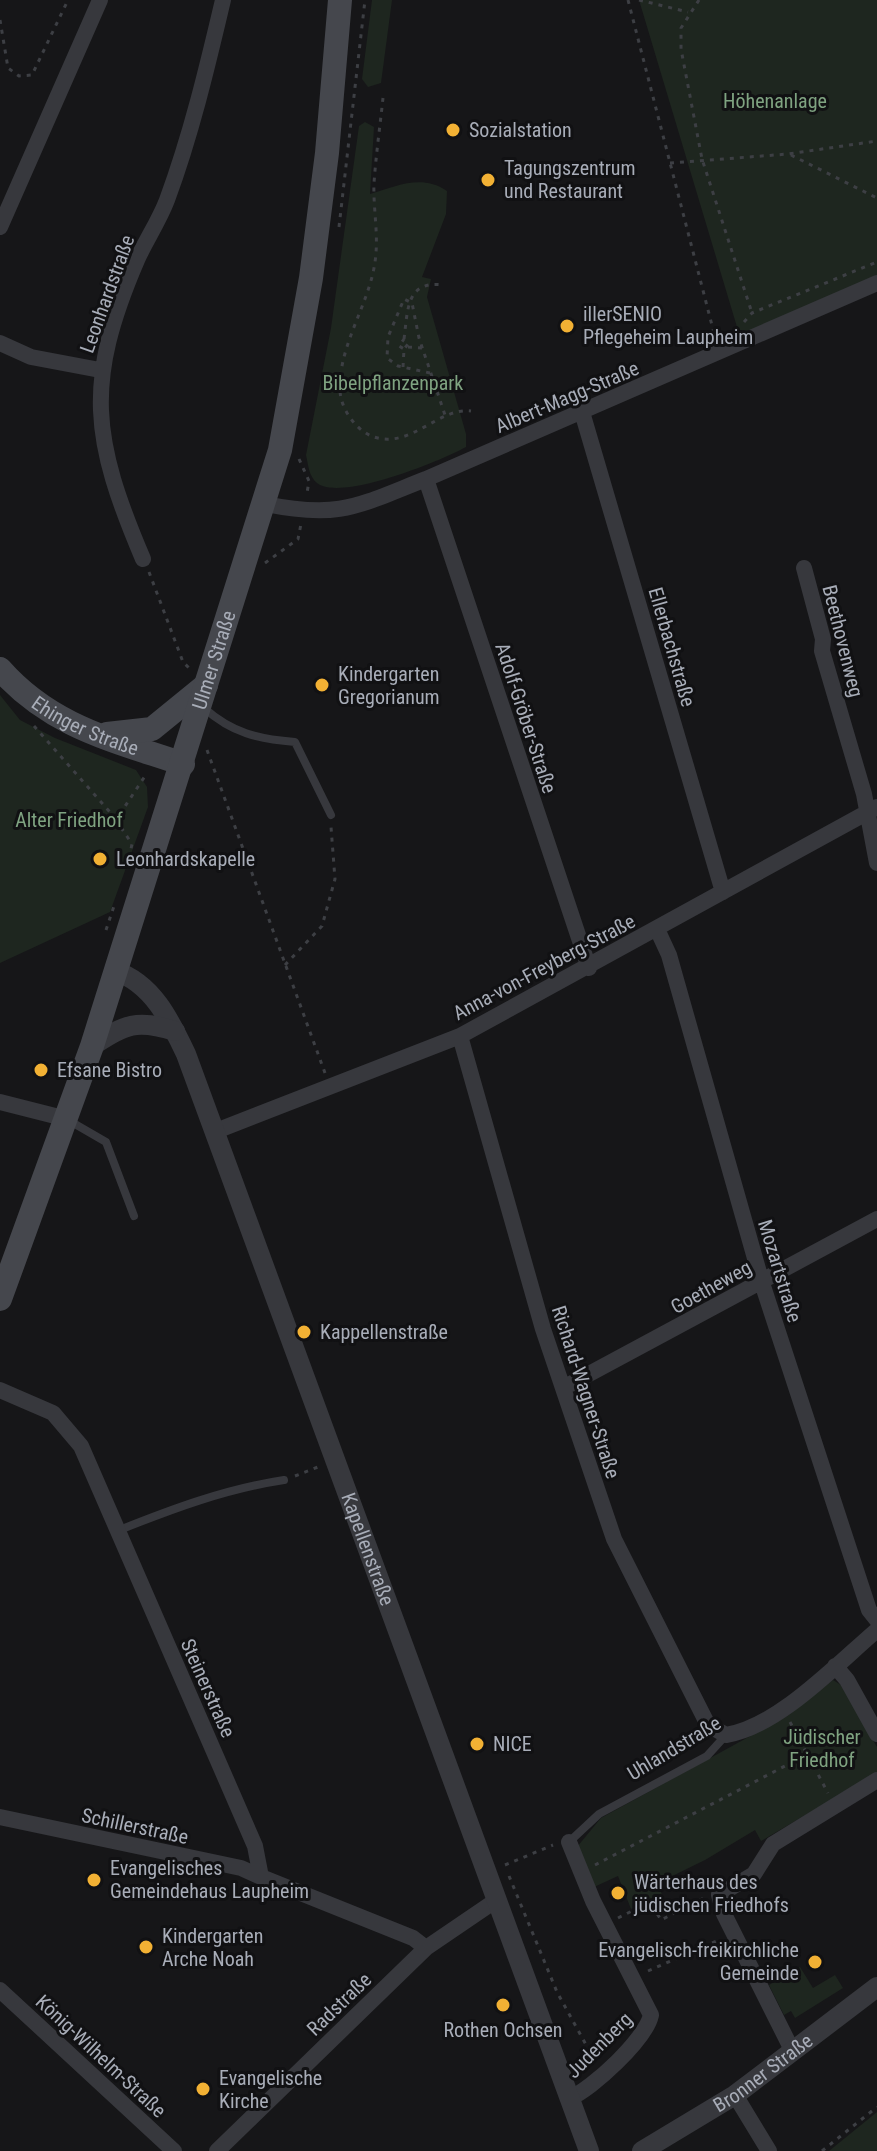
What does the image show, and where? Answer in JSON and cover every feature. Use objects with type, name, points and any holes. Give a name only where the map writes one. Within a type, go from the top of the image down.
[{"type":"main road","name":"Ulmer Straße","points":[[0,1299],[92,1046],[280,450],[311,278],[327,153],[340,0]]},
{"type":"main road","name":"Ehinger Straße","points":[[0,669],[49,713],[97,735],[183,764]]},
{"type":"main road","points":[[97,735],[152,729],[201,703]]},
{"type":"street","points":[[0,227],[100,0]]},
{"type":"street","name":"Leonhardstraße","points":[[143,559],[105,457],[101,431],[100,370],[136,262],[165,205],[187,145],[223,0]]},
{"type":"street","name":"Albert-Magg-Straße","points":[[265,504],[331,513],[426,479],[877,283]]},
{"type":"street","points":[[0,343],[31,357],[100,370]]},
{"type":"street","name":"Ellerbachstraße","points":[[582,412],[723,892]]},
{"type":"street","name":"Adolf-Gröber-Straße","points":[[426,479],[589,968]]},
{"type":"street","name":"Beethovenweg","points":[[804,568],[823,639],[822,651],[864,794],[872,810],[877,863]]},
{"type":"street","name":"Anna-von-Freyberg-Straße","points":[[216,1131],[460,1036],[589,968],[872,810]]},
{"type":"street","name":"Mozartstraße","points":[[657,929],[673,970],[762,1283],[869,1610],[877,1620]]},
{"type":"street","name":"Kapellenstraße","points":[[115,971],[143,985],[175,1031],[216,1131],[425,1711],[589,2151]]},
{"type":"street","points":[[92,1046],[129,1025],[147,1023],[175,1031]]},
{"type":"street","name":"Richard-Wagner-Straße","points":[[460,1036],[543,1329],[614,1539],[708,1725],[726,1735]]},
{"type":"street","points":[[0,1102],[67,1119]]},
{"type":"street","name":"Goetheweg","points":[[563,1388],[877,1219]]},
{"type":"street","name":"Steinerstraße","points":[[0,1390],[41,1405],[74,1434],[255,1846],[261,1877]]},
{"type":"street","name":"Uhlandstraße","points":[[726,1735],[746,1730],[782,1710],[877,1630]]},
{"type":"street","points":[[835,1666],[847,1680],[877,1734]]},
{"type":"street","points":[[793,2052],[734,1934],[719,1895],[754,1874],[773,1844],[877,1780]]},
{"type":"street","name":"Schillerstraße","points":[[0,1817],[241,1868],[261,1877]]},
{"type":"street","name":"Judenberg","points":[[561,1844],[607,1923],[650,2011],[650,2020],[603,2075],[570,2098]]},
{"type":"street","points":[[261,1877],[413,1938],[426,1948]]},
{"type":"street","name":"Radstraße","points":[[217,2151],[492,1884]]},
{"type":"street","name":"Bronner Straße","points":[[642,2151],[735,2095],[877,1987]]},
{"type":"street","name":"König-Wilhelm-Straße","points":[[0,1990],[174,2151]]},
{"type":"street","points":[[735,2095],[769,2151]]},
{"type":"lane","points":[[201,703],[225,726],[259,739],[295,742],[331,815]]},
{"type":"lane","points":[[67,1119],[106,1142],[134,1216]]},
{"type":"lane","points":[[116,1531],[190,1501],[284,1480]]},
{"type":"lane","name":"Uhlandstraße","points":[[561,1844],[599,1814],[707,1756],[726,1735]]},
{"type":"path","points":[[0,20],[8,68],[19,76],[32,75],[68,0]]},
{"type":"path","points":[[628,0],[719,353]]},
{"type":"path","points":[[639,0],[688,12]]},
{"type":"path","points":[[699,0],[688,12],[681,28],[681,49],[702,159],[752,313],[877,262]]},
{"type":"path","points":[[383,98],[374,185],[375,264],[358,309],[342,372],[343,407],[358,427],[373,437],[384,439],[424,430],[459,409],[471,411]]},
{"type":"path","points":[[670,163],[788,154],[877,141]]},
{"type":"path","points":[[788,154],[877,198]]},
{"type":"path","points":[[430,373],[403,367],[387,358],[385,351],[401,303],[420,286],[444,285]]},
{"type":"path","points":[[409,299],[446,418]]},
{"type":"path","points":[[403,367],[409,299]]},
{"type":"path","points":[[390,333],[406,348],[422,348]]},
{"type":"path","points":[[399,342],[404,339]]},
{"type":"path","points":[[143,559],[201,703],[285,965],[329,1087]]},
{"type":"path","points":[[34,726],[116,820],[132,844],[128,858]]},
{"type":"path","points":[[116,820],[157,755]]},
{"type":"path","points":[[285,965],[322,926],[335,879],[331,815]]},
{"type":"path","points":[[117,901],[109,915],[105,939],[123,945]]},
{"type":"path","points":[[284,1480],[337,1460]]},
{"type":"path","points":[[789,1721],[828,1793]]},
{"type":"path","points":[[591,1867],[808,1754]]},
{"type":"path","points":[[492,1884],[561,1844]]},
{"type":"path","points":[[492,1884],[508,1873],[557,1992],[603,2075]]},
{"type":"path","points":[[607,1923],[650,1902],[661,1920],[709,1896],[719,1895]]},
{"type":"path","points":[[633,1977],[734,1934]]},
{"type":"path","points":[[822,2151],[877,2107]]},
{"type":"green space","points":[[372,0],[392,0],[381,83],[368,87],[362,79]]},
{"type":"green space","name":"Höhenanlage","points":[[639,0],[877,0],[877,278],[740,337]]},
{"type":"green space","name":"Bibelpflanzenpark","points":[[365,122],[374,127],[370,194],[419,182],[447,191],[446,214],[422,277],[431,279],[427,297],[466,434],[466,447],[368,484],[329,487],[314,480],[306,455],[331,328],[359,126]]},
{"type":"green space","name":"Alter Friedhof","points":[[0,695],[20,720],[55,738],[136,770],[147,787],[148,807],[110,912],[0,963]]},
{"type":"green space","name":"Jüdischer Friedhof","points":[[833,1680],[841,1685],[877,1747],[877,1773],[761,1841],[755,1830],[658,1883],[662,1895],[631,1909],[618,1876],[594,1887],[577,1847],[601,1818],[785,1717]]},
{"type":"green space","points":[[800,1967],[813,1988],[835,1975],[843,1988],[795,2018],[791,2011],[784,2015],[769,1985]]},
{"type":"green space","points":[[877,2112],[877,2151],[829,2151]]},
{"type":"place","name":"Sozialstation","points":[[453,130]]},
{"type":"place","name":"Tagungszentrum und Restaurant","points":[[488,180]]},
{"type":"place","name":"illerSENIO Pflegeheim Laupheim","points":[[567,326]]},
{"type":"place","name":"Kindergarten Gregorianum","points":[[322,685]]},
{"type":"place","name":"Leonhardskapelle","points":[[100,859]]},
{"type":"place","name":"Efsane Bistro","points":[[41,1070]]},
{"type":"place","name":"Kappellenstraße","points":[[304,1332]]},
{"type":"place","name":"NICE","points":[[477,1744]]},
{"type":"place","name":"Evangelisches Gemeindehaus Laupheim","points":[[94,1880]]},
{"type":"place","name":"Wärterhaus des jüdischen Friedhofs","points":[[618,1893]]},
{"type":"place","name":"Kindergarten Arche Noah","points":[[146,1947]]},
{"type":"place","name":"Evangelisch-freikirchliche Gemeinde","points":[[815,1962]]},
{"type":"place","name":"Rothen Ochsen","points":[[503,2005]]},
{"type":"place","name":"Evangelische Kirche","points":[[203,2089]]}]
